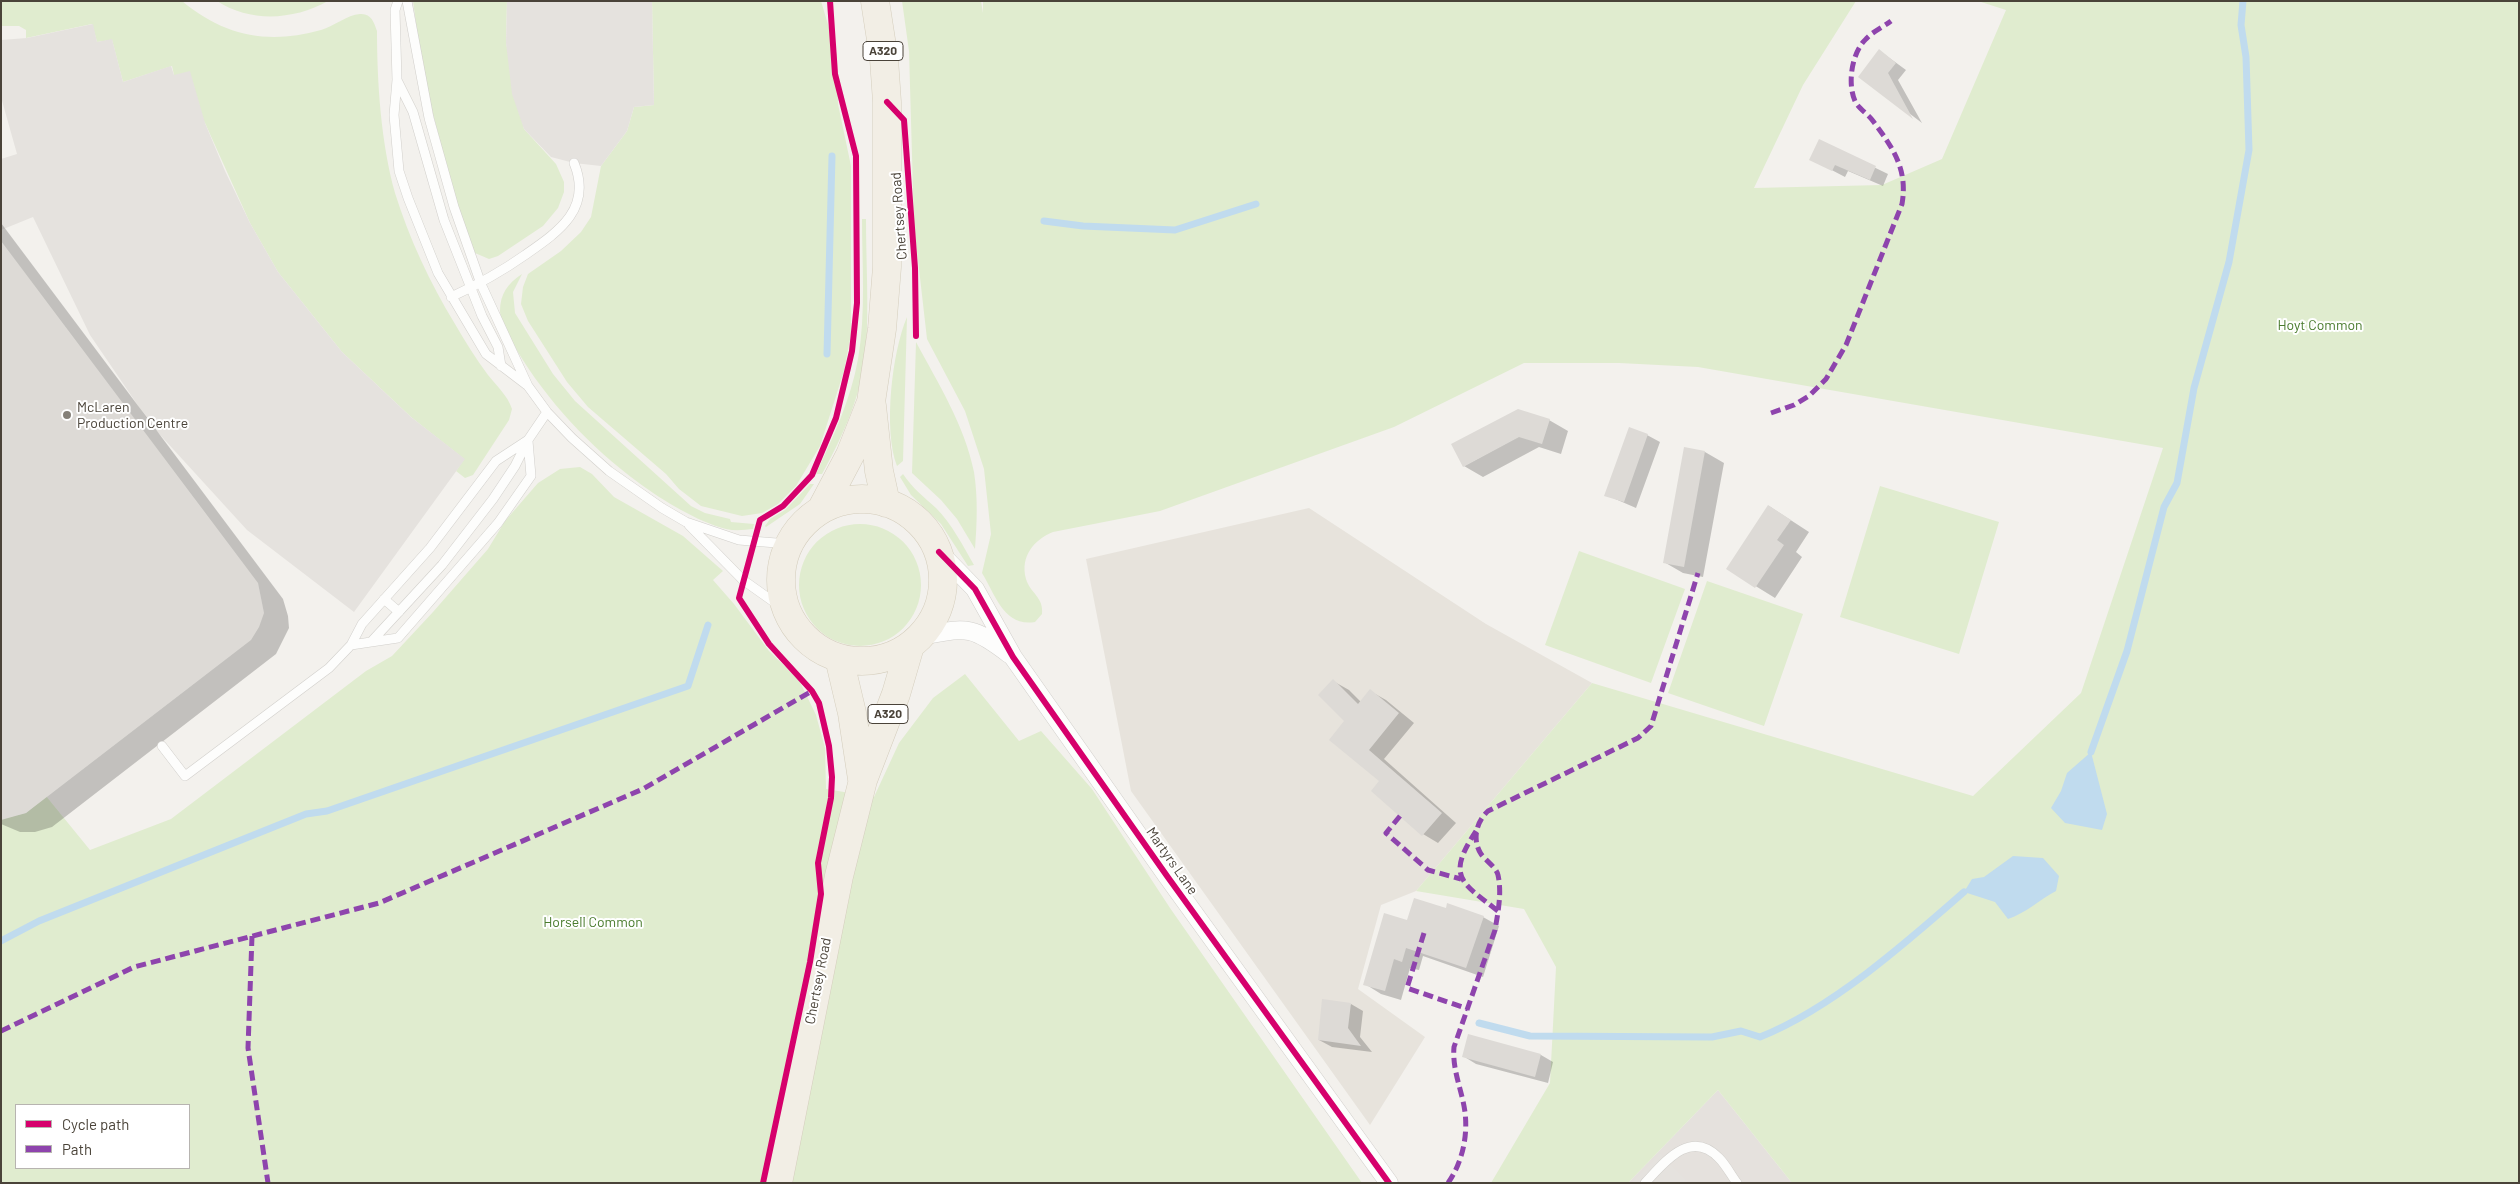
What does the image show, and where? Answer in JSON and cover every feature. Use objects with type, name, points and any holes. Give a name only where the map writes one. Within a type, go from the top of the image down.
[{"type":"main road","name":"Chertsey Road","points":[[821,510],[850,455],[871,402],[882,329],[887,267],[886,102],[884,58],[876,1]]},
{"type":"main road","name":"Chertsey Road","points":[[871,402],[879,472],[886,503]]},
{"type":"main road","points":[[856,499],[886,503],[906,512],[926,529],[939,552],[944,578],[940,604],[928,628],[915,641],[895,654],[868,661],[840,658],[814,645],[799,630],[788,612],[782,592],[781,571],[789,544],[806,522],[821,510],[856,499]]},
{"type":"main road","name":"Chertsey Road","points":[[778,1183],[840,876],[863,780],[915,641]]},
{"type":"main road","name":"Chertsey Road","points":[[840,658],[852,713],[863,780]]},
{"type":"street","name":"Martyrs Lane","points":[[939,552],[975,589],[1013,657],[1173,884],[1389,1183]]},
{"type":"street","name":"Martyrs Lane","points":[[915,641],[966,630],[976,632],[1013,657]]},
{"type":"lane","points":[[398,1],[395,10],[397,80],[394,115],[400,171],[417,221],[451,297],[486,354],[528,386]]},
{"type":"lane","points":[[407,1],[429,118],[454,207],[481,284],[528,386],[547,412],[572,438],[609,471],[686,522],[743,580],[788,612]]},
{"type":"lane","points":[[397,80],[413,112],[444,220],[471,288],[498,347],[501,366]]},
{"type":"lane","points":[[451,297],[481,284],[554,234],[565,223],[578,198],[579,177],[574,163]]},
{"type":"lane","points":[[371,642],[442,565],[493,499],[547,412]]},
{"type":"lane","points":[[162,746],[185,776],[322,674],[351,645],[362,624],[430,548],[496,461],[528,440]]},
{"type":"lane","points":[[351,645],[398,638],[498,523],[531,476],[528,440]]},
{"type":"lane","points":[[686,522],[738,540],[789,544]]},
{"type":"lane","points":[[384,599],[400,612]]},
{"type":"lane","points":[[1645,1183],[1671,1156],[1689,1147],[1713,1153],[1737,1183]]},
{"type":"shaded area","points":[[507,1],[652,1],[654,105],[634,107],[627,131],[601,166],[574,163],[551,157],[524,129],[512,94],[506,43]]},
{"type":"shaded area","points":[[93,24],[97,42],[112,39],[123,82],[171,66],[174,75],[190,71],[205,123],[225,171],[250,223],[278,272],[342,352],[411,417],[465,459],[354,612],[247,530],[152,426],[90,335],[33,217],[1,230],[1,159],[17,154],[1,97],[1,40],[27,38]]},
{"type":"shaded area","points":[[1309,508],[1486,624],[1592,683],[1416,891],[1381,905],[1358,989],[1425,1037],[1370,1125],[1131,791],[1086,559]]},
{"type":"shaded area","points":[[1718,1090],[1792,1183],[1628,1183]]},
{"type":"shaded area","points":[[1660,1153],[1686,1180],[1684,1183],[1631,1183]]},
{"type":"green space","points":[[1,1],[182,1],[198,13],[230,30],[265,37],[283,37],[321,30],[345,18],[360,14],[367,15],[373,21],[377,31],[379,91],[386,154],[395,193],[407,227],[421,260],[446,308],[475,356],[505,395],[512,409],[509,420],[473,475],[465,478],[456,471],[464,459],[411,417],[342,352],[278,272],[250,223],[205,123],[174,75],[172,66],[123,82],[112,40],[97,42],[92,24],[26,38],[26,30],[19,26],[1,26]]},
{"type":"green space","points":[[217,1],[328,1],[301,12],[287,15],[258,16],[230,8]]},
{"type":"green space","points":[[413,1],[507,1],[506,43],[524,129],[556,164],[564,182],[564,192],[558,208],[543,226],[498,256],[489,259],[475,253],[457,206],[423,76]]},
{"type":"green space","points":[[652,1],[821,1],[837,55],[838,104],[851,166],[851,334],[844,371],[820,446],[796,486],[778,504],[762,513],[742,516],[701,506],[679,489],[666,474],[588,407],[567,382],[528,321],[521,304],[523,287],[528,274],[561,251],[581,232],[591,217],[601,166],[627,131],[634,107],[654,105]]},
{"type":"green space","name":"Hoyt Common","points":[[902,1],[981,1],[983,13],[983,1],[1856,1],[1803,85],[1754,188],[1882,185],[1942,159],[2006,10],[1978,1],[2519,1],[2519,1183],[1792,1183],[1718,1090],[1628,1183],[1491,1183],[1550,1083],[1556,967],[1524,909],[1416,891],[1592,683],[1973,796],[2081,693],[2163,448],[1698,367],[1619,363],[1524,363],[1394,427],[1160,511],[1046,535],[1030,550],[1025,563],[1026,579],[1041,603],[1042,614],[1035,622],[1016,620],[1002,608],[982,573],[991,534],[984,469],[965,411],[927,339],[914,225],[909,51]]},
{"type":"green space","points":[[862,219],[866,219],[867,332],[861,381],[851,413],[837,444],[822,474],[816,474],[846,403],[858,359],[863,307]]},
{"type":"green space","points":[[522,274],[513,292],[515,313],[553,374],[575,401],[691,506],[705,513],[730,519],[731,522],[754,524],[753,529],[733,530],[715,526],[669,503],[648,490],[621,469],[571,422],[528,368],[503,326],[500,316],[501,299],[509,285]]},
{"type":"green space","points":[[907,317],[903,461],[897,466],[891,432],[891,391],[897,350]]},
{"type":"green space","points":[[916,342],[950,405],[970,455],[976,491],[975,549],[957,519],[941,500],[912,473]]},
{"type":"green space","name":"Horsell Common","points":[[580,467],[592,474],[614,497],[683,536],[723,571],[713,580],[734,604],[769,651],[799,680],[816,715],[825,748],[826,789],[874,797],[899,743],[933,698],[965,674],[1019,741],[1041,731],[1092,789],[1170,908],[1362,1183],[1,1183],[1,819],[26,813],[46,796],[90,850],[171,819],[366,671],[392,656],[488,549],[505,521],[538,483],[560,469]]},
{"type":"green space","points":[[903,474],[947,521],[974,565],[968,566],[941,524],[911,495],[900,477]]},
{"type":"green space","points":[[810,484],[814,484],[800,504],[765,526],[770,519],[785,510]]},
{"type":"green space","points":[[1880,486],[1999,522],[1959,654],[1840,617]]},
{"type":"green space","points":[[860,524],[883,528],[903,542],[917,562],[921,585],[917,608],[903,628],[883,642],[860,646],[837,642],[817,628],[803,608],[799,585],[803,562],[817,542],[837,528]]},
{"type":"green space","points":[[1579,551],[1685,589],[1651,683],[1545,645]]},
{"type":"green space","points":[[1707,581],[1803,614],[1764,726],[1668,693]]},
{"type":"water","points":[[2091,752],[2107,814],[2102,830],[2065,823],[2051,808],[2061,791],[2067,773]]},
{"type":"water","points":[[2013,856],[2043,858],[2059,876],[2056,891],[2008,919],[1995,902],[1964,892],[1972,879],[1984,877]]},
{"type":"building","points":[[1879,49],[1896,63],[1888,73],[1913,119],[1858,77]]},
{"type":"building","points":[[1819,139],[1876,166],[1870,180],[1835,165],[1832,171],[1809,160]]},
{"type":"building","name":"McLaren Production Centre","points":[[1,241],[258,583],[264,613],[259,627],[251,640],[26,813],[1,820]]},
{"type":"building","points":[[1518,409],[1550,419],[1542,444],[1519,437],[1463,467],[1451,444]]},
{"type":"building","points":[[1629,427],[1648,434],[1624,502],[1604,496]]},
{"type":"building","points":[[1684,447],[1705,451],[1684,567],[1663,563]]},
{"type":"building","points":[[1768,505],[1791,520],[1777,540],[1784,545],[1755,588],[1726,569]]},
{"type":"building","points":[[1333,679],[1358,704],[1370,689],[1399,713],[1369,750],[1442,813],[1422,836],[1371,791],[1379,781],[1329,740],[1344,721],[1318,695]]},
{"type":"building","points":[[1414,898],[1446,908],[1447,903],[1484,916],[1466,968],[1406,948],[1402,962],[1394,959],[1385,991],[1363,985],[1384,913],[1407,920]]},
{"type":"building","points":[[1322,999],[1351,1003],[1348,1028],[1361,1046],[1318,1040]]},
{"type":"building","points":[[1468,1034],[1541,1054],[1535,1077],[1462,1057]]},
{"type":"waterway","points":[[2091,752],[2127,651],[2164,507],[2177,483],[2194,388],[2229,262],[2249,150],[2246,57],[2241,25],[2243,1]]},
{"type":"waterway","points":[[827,354],[832,156]]},
{"type":"waterway","points":[[1044,221],[1083,226],[1175,230],[1256,204]]},
{"type":"waterway","points":[[1,941],[39,921],[306,814],[327,811],[688,686],[708,625]]},
{"type":"waterway","points":[[1479,1023],[1530,1036],[1712,1037],[1741,1031],[1760,1037],[1814,1010],[1867,973],[1964,892]]},
{"type":"marked path","points":[[1771,413],[1794,405],[1809,396],[1826,379],[1846,345],[1902,204],[1903,180],[1901,169],[1893,150],[1871,118],[1856,104],[1851,86],[1852,68],[1861,45],[1871,34],[1891,21]]},
{"type":"marked path","points":[[1448,1183],[1457,1167],[1466,1131],[1464,1104],[1456,1072],[1454,1047],[1495,930],[1499,902],[1498,875],[1478,849],[1476,837],[1478,826],[1488,811],[1638,738],[1651,726],[1698,573]]},
{"type":"marked path","points":[[1,1031],[134,967],[379,903],[643,789],[812,691]]},
{"type":"marked path","points":[[1400,816],[1386,833],[1428,870],[1461,879]]},
{"type":"marked path","points":[[1476,831],[1462,859],[1460,869],[1462,877],[1475,893],[1498,911]]},
{"type":"marked path","points":[[1424,933],[1407,988],[1468,1009]]},
{"type":"marked path","points":[[252,936],[248,1048],[268,1183]]},
{"type":"cycle path","points":[[763,1183],[810,962],[821,894],[818,863],[831,798],[832,777],[829,746],[819,703],[812,691],[769,644],[739,598],[760,520],[783,506],[812,475],[836,418],[852,351],[857,303],[856,156],[835,74],[830,1]]},
{"type":"cycle path","points":[[887,102],[904,120],[915,268],[916,336]]},
{"type":"cycle path","points":[[939,552],[975,589],[1013,657],[1167,876],[1389,1183]]},
{"type":"place","name":"McLaren Production Centre","points":[[67,415]]}]
